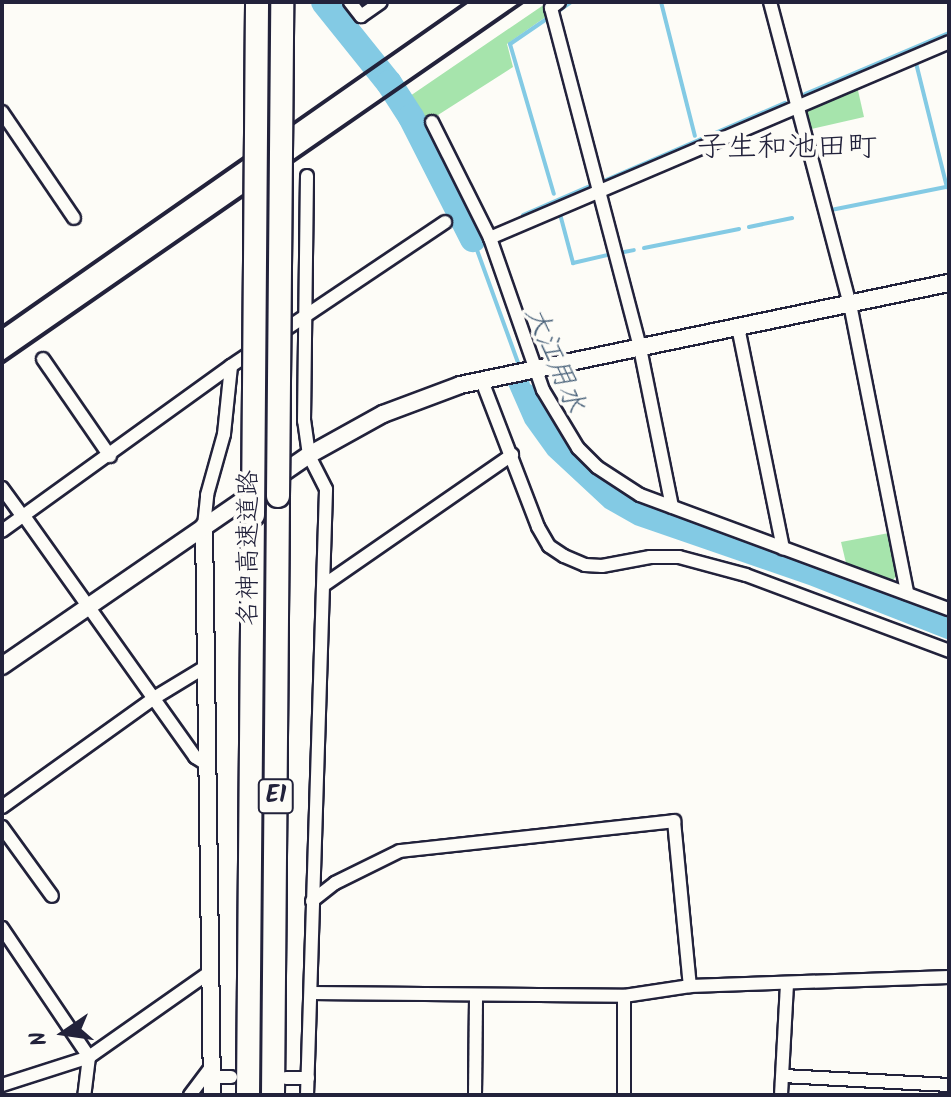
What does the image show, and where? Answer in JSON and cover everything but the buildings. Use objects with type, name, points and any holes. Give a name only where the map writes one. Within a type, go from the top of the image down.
[{"type":"highway","name":"名神高速道路","points":[[248,1095],[257,2]]},
{"type":"highway","name":"名神高速道路","points":[[280,1086],[278,496],[282,2]]},
{"type":"street","points":[[350,2],[361,16],[381,2]]},
{"type":"street","points":[[559,2],[551,8],[640,348],[672,507]]},
{"type":"street","points":[[770,2],[850,304],[907,593]]},
{"type":"street","points":[[490,238],[949,42]]},
{"type":"street","points":[[2,112],[74,218]]},
{"type":"street","points":[[432,122],[490,238],[533,370],[557,418],[597,467],[640,495],[949,609]]},
{"type":"street","points":[[307,176],[304,421],[309,455],[326,489],[307,1095]]},
{"type":"street","points":[[2,531],[231,366],[445,222]]},
{"type":"street","points":[[2,666],[309,455],[383,414],[482,381],[949,283]]},
{"type":"street","points":[[738,327],[783,548]]},
{"type":"street","points":[[43,359],[110,456]]},
{"type":"street","points":[[212,1095],[204,526],[207,495],[224,434],[231,366]]},
{"type":"street","points":[[482,381],[538,527],[549,546],[574,561],[602,566],[650,557],[679,557],[746,575],[949,651]]},
{"type":"street","points":[[324,585],[512,455]]},
{"type":"street","points":[[2,488],[195,757],[206,764]]},
{"type":"street","points":[[2,807],[154,698],[205,667]]},
{"type":"street","points":[[312,901],[335,883],[400,851],[674,821],[690,986]]},
{"type":"street","points":[[2,827],[52,896]]},
{"type":"street","points":[[2,928],[89,1057],[84,1095]]},
{"type":"street","points":[[5,1088],[89,1057],[210,972]]},
{"type":"street","points":[[311,993],[476,997],[624,996],[690,986],[949,977]]},
{"type":"street","points":[[781,1095],[787,983]]},
{"type":"street","points":[[624,996],[624,1095]]},
{"type":"street","points":[[475,1095],[476,997]]},
{"type":"street","points":[[211,1072],[231,1077]]},
{"type":"street","points":[[190,1095],[211,1072]]},
{"type":"street","points":[[783,1076],[949,1085]]},
{"type":"street","points":[[280,1086],[308,1078]]},
{"type":"green space","points":[[545,4],[547,16],[507,44],[513,67],[427,122],[410,96]]},
{"type":"green space","points":[[857,86],[864,117],[807,130],[805,110]]},
{"type":"green space","points":[[889,533],[897,575],[892,581],[846,563],[841,542]]},
{"type":"water","points":[[525,368],[530,384],[537,388],[553,422],[570,447],[618,489],[643,503],[949,616],[949,640],[809,585],[635,525],[605,508],[548,455],[525,423],[503,373]]},
{"type":"waterway","name":"大江用水","points":[[324,2],[389,83],[411,117],[473,239]]},
{"type":"waterway","points":[[560,10],[571,2]]},
{"type":"waterway","points":[[661,2],[695,136]]},
{"type":"waterway","points":[[548,18],[510,44],[554,194]]},
{"type":"waterway","points":[[805,94],[949,33]]},
{"type":"waterway","points":[[916,63],[947,187]]},
{"type":"waterway","points":[[606,180],[785,103]]},
{"type":"waterway","points":[[523,215],[588,187]]},
{"type":"waterway","points":[[831,210],[946,187]]},
{"type":"waterway","points":[[560,214],[573,263],[608,255]]},
{"type":"waterway","points":[[749,227],[792,218]]},
{"type":"waterway","points":[[644,248],[739,229]]},
{"type":"waterway","name":"大江用水","points":[[473,239],[520,368]]},
{"type":"waterway","points":[[624,252],[634,250]]},
{"type":"railway","points":[[2,327],[467,2]]},
{"type":"railway","points":[[2,363],[523,2]]},
{"type":"district","name":"子生和池田町","points":[[787,148]]}]
